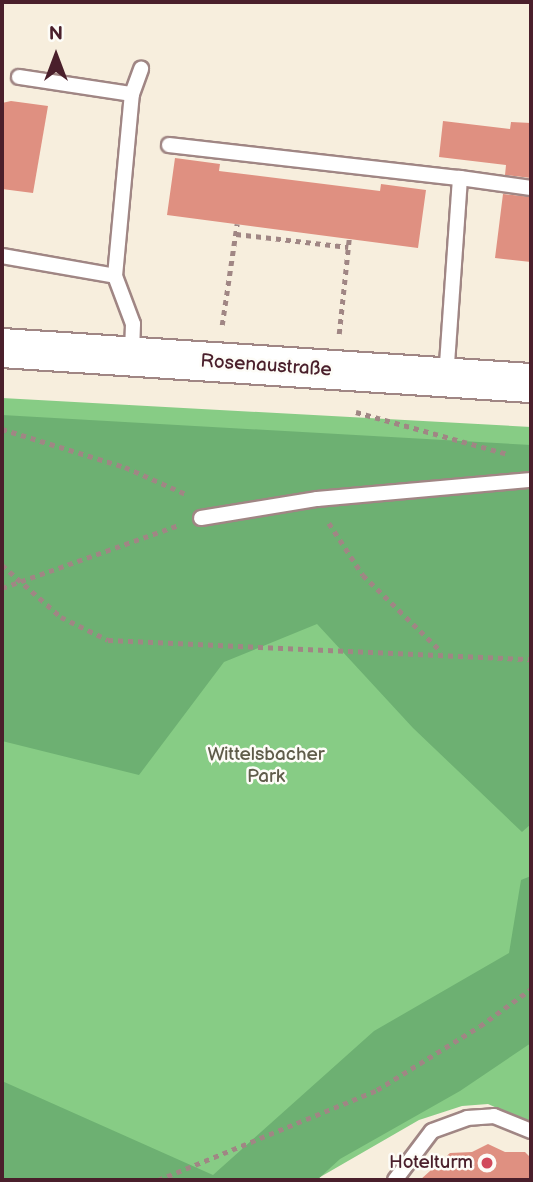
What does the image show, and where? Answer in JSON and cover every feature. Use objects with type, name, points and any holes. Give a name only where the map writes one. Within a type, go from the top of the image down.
[{"type":"main road","name":"Rosenaustraße","points":[[2,348],[445,380],[531,383]]},
{"type":"lane","points":[[132,356],[133,324],[114,276],[132,94],[141,69]]},
{"type":"lane","points":[[19,77],[132,94]]},
{"type":"lane","points":[[170,145],[531,188]]},
{"type":"lane","points":[[445,380],[460,178]]},
{"type":"lane","points":[[2,256],[114,276]]},
{"type":"lane","points":[[201,518],[317,499],[531,480]]},
{"type":"lane","points":[[395,1180],[432,1131],[467,1118],[494,1116],[531,1131]]},
{"type":"path","points":[[224,316],[237,224]]},
{"type":"path","points":[[236,233],[348,247]]},
{"type":"path","points":[[340,326],[349,239]]},
{"type":"path","points":[[345,409],[511,455]]},
{"type":"path","points":[[2,429],[125,467],[195,498]]},
{"type":"path","points":[[317,499],[363,575],[443,653]]},
{"type":"path","points":[[2,588],[201,518]]},
{"type":"path","points":[[2,565],[61,617],[108,640],[531,659]]},
{"type":"path","points":[[158,1180],[377,1090],[480,1026],[531,989]]},
{"type":"green space","name":"Wittelsbacher Park","points":[[2,398],[531,427],[531,1123],[488,1104],[462,1106],[419,1120],[315,1180],[2,1180]]},
{"type":"green space","points":[[2,415],[531,445],[531,824],[522,832],[413,728],[317,624],[224,662],[139,775],[2,741]]},
{"type":"green space","points":[[531,876],[531,1043],[460,1091],[340,1159],[317,1180],[2,1180],[2,1081],[213,1175],[374,1031],[509,953],[521,880]]},
{"type":"building","points":[[11,101],[48,106],[33,193],[2,189],[2,103]]},
{"type":"building","points":[[443,121],[510,129],[511,122],[531,123],[531,178],[505,175],[506,165],[439,157]]},
{"type":"building","points":[[175,158],[220,164],[219,171],[380,191],[381,184],[426,190],[418,248],[167,215]]},
{"type":"building","points":[[503,194],[531,197],[531,262],[495,258]]},
{"type":"building","name":"Hotelturm","points":[[488,1144],[505,1152],[525,1152],[531,1158],[531,1180],[420,1180],[450,1153],[472,1152]]},
{"type":"place","name":"Hotelturm","points":[[487,1163]]}]
